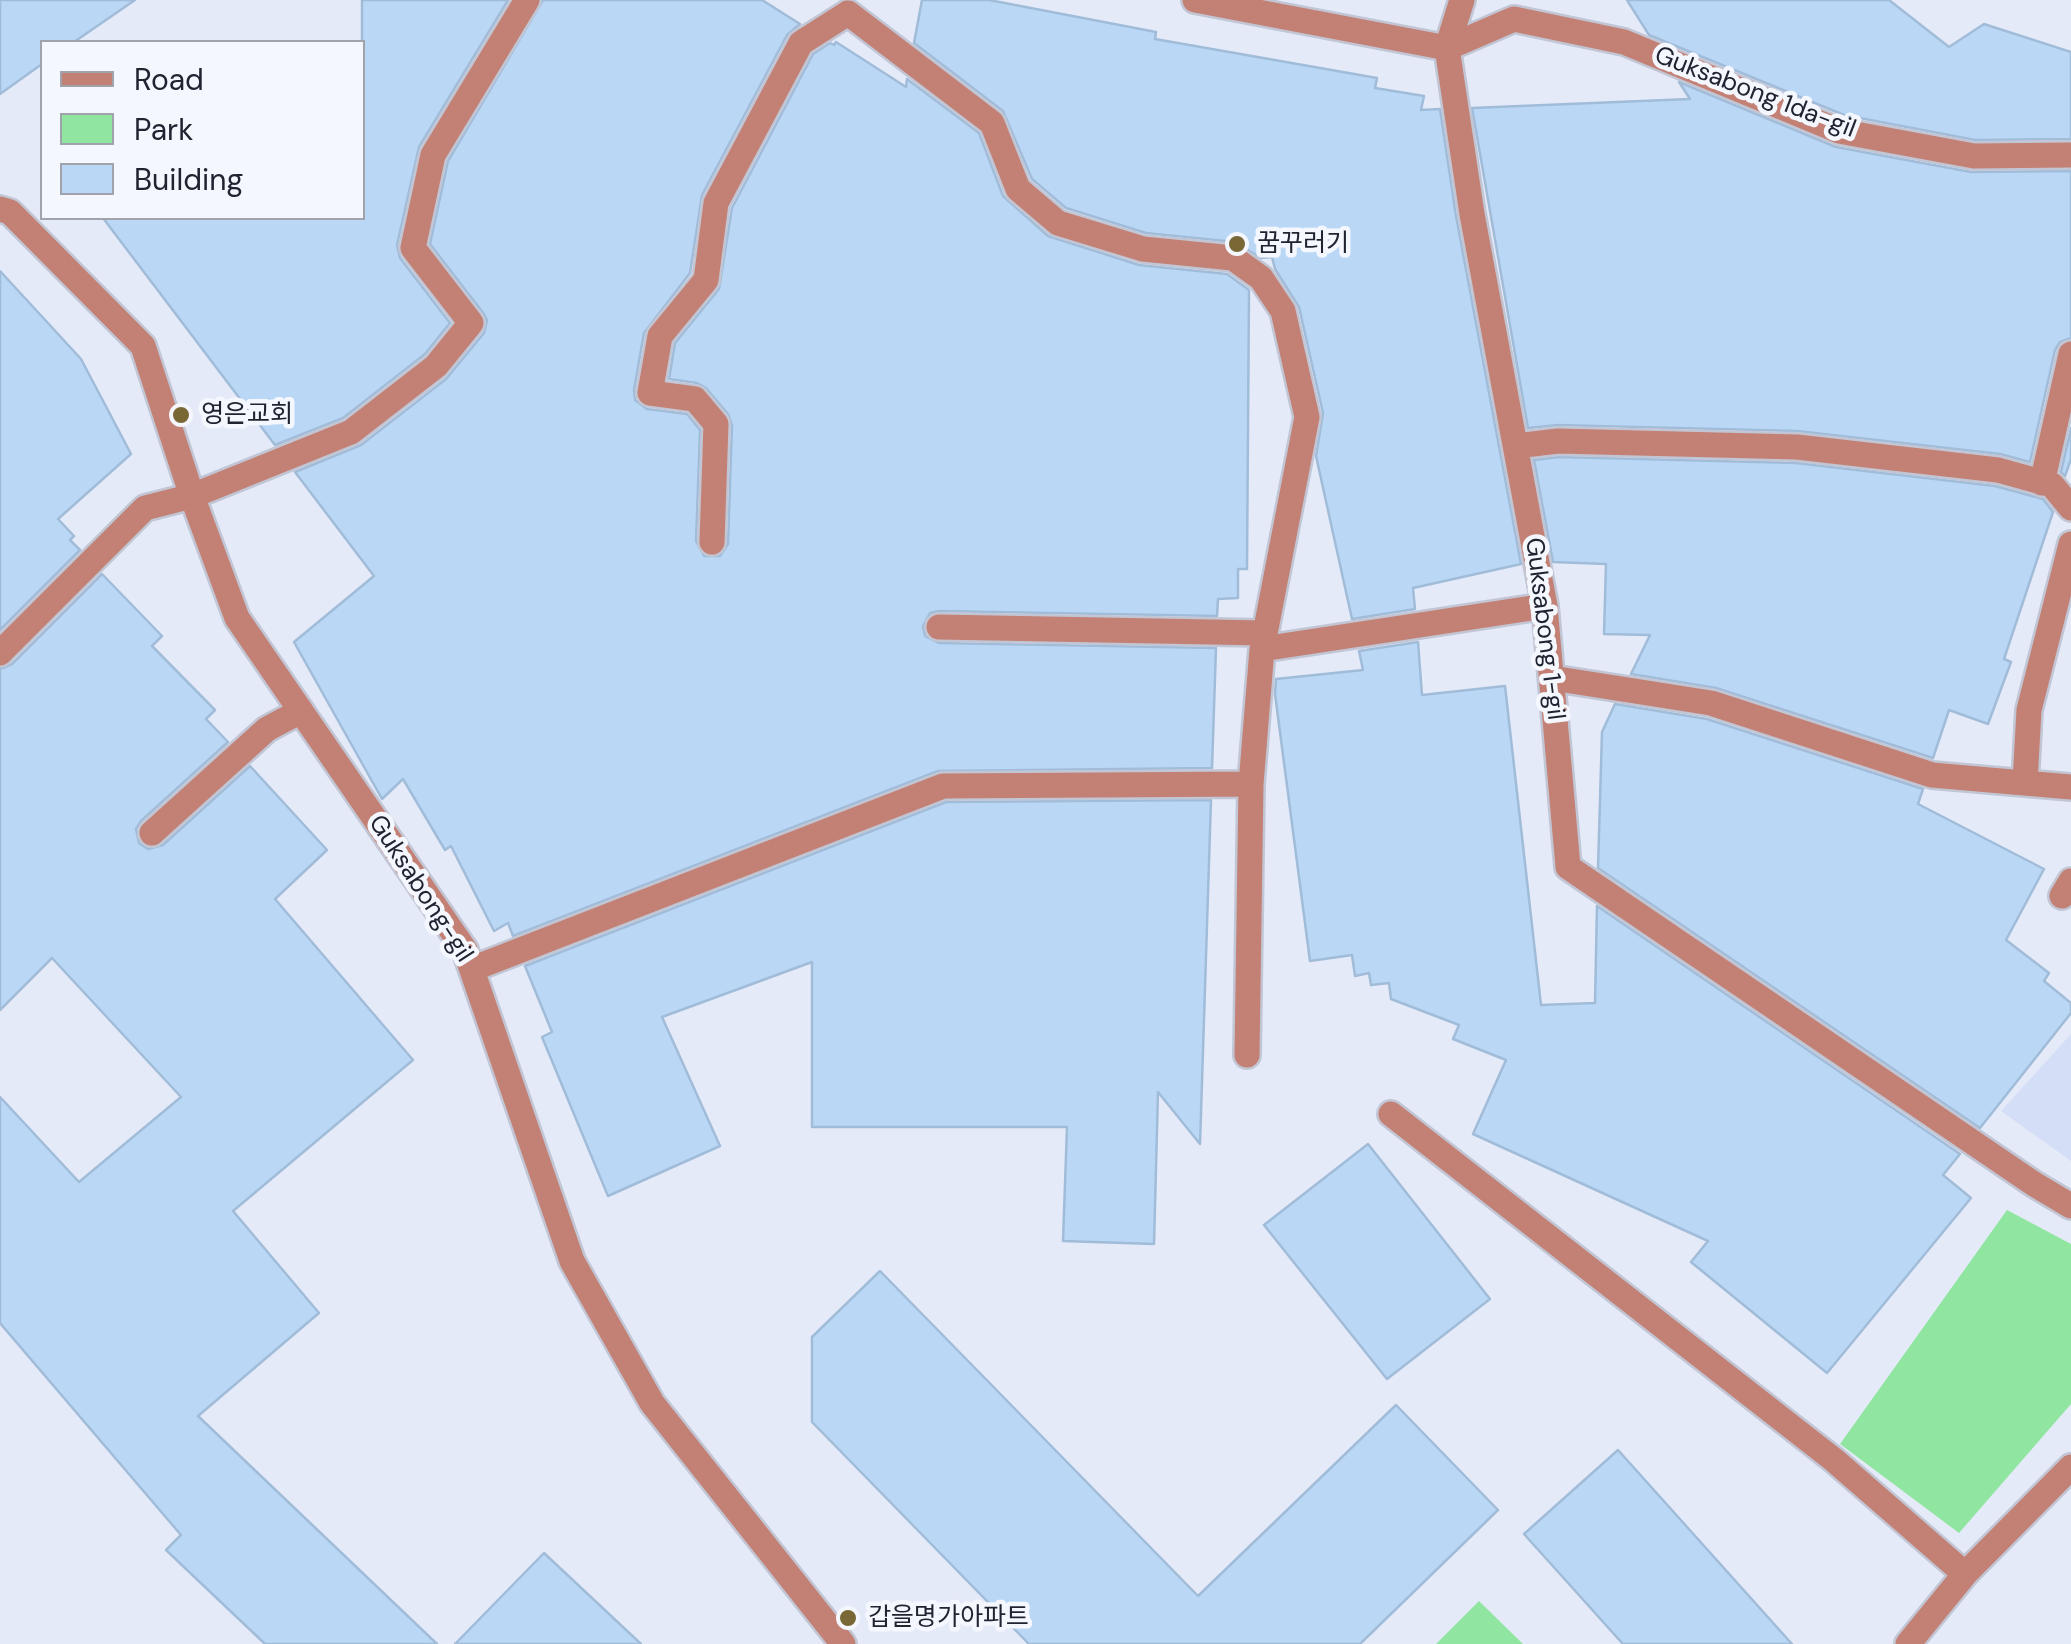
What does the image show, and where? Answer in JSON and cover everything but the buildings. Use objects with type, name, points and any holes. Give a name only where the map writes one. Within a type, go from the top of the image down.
[{"type":"street","points":[[0,653],[145,508],[192,496],[351,432],[436,366],[471,322],[413,248],[433,155],[527,0]]},
{"type":"street","points":[[1195,0],[1447,48],[1462,0]]},
{"type":"street","points":[[712,542],[716,424],[695,399],[650,393],[660,336],[706,280],[716,202],[801,43],[849,7],[992,123],[1018,189],[1058,223],[1143,249],[1233,258],[1261,278],[1283,311],[1307,417],[1264,641],[1251,784],[1248,1055]]},
{"type":"street","name":"Guksabong 1da-gil","points":[[1447,48],[1514,19],[1624,42],[1839,131],[1974,156],[2071,155]]},
{"type":"street","name":"Guksabong 1-gil","points":[[1447,48],[1472,214],[1545,606],[1568,867],[2071,1206]]},
{"type":"street","name":"Guksabong-gil","points":[[0,209],[10,212],[143,346],[237,618],[465,950],[572,1260],[652,1402],[843,1644]]},
{"type":"street","points":[[2042,483],[2071,354]]},
{"type":"street","points":[[1516,446],[1558,442],[1797,447],[1998,470],[2052,485],[2071,508]]},
{"type":"street","points":[[2025,783],[2029,710],[2071,544]]},
{"type":"street","points":[[938,627],[1264,641],[1545,606]]},
{"type":"street","points":[[1552,678],[1711,703],[1932,775],[2071,787]]},
{"type":"street","points":[[152,832],[266,729],[302,712]]},
{"type":"street","points":[[472,969],[943,786],[1251,784]]},
{"type":"street","points":[[1391,1114],[1834,1460],[1964,1574]]},
{"type":"street","points":[[1908,1644],[1964,1574],[2071,1467]]},
{"type":"shaded area","points":[[2071,1034],[2071,1161],[2001,1111]]},
{"type":"green space","points":[[2007,1210],[2071,1244],[2071,1404],[1959,1533],[1840,1444]]},
{"type":"green space","points":[[1479,1601],[1523,1644],[1436,1644]]},
{"type":"place","name":"꿈꾸러기","points":[[1237,244]]},
{"type":"place","name":"영은교회","points":[[181,415]]},
{"type":"place","name":"갑을명가아파트","points":[[848,1618]]}]
